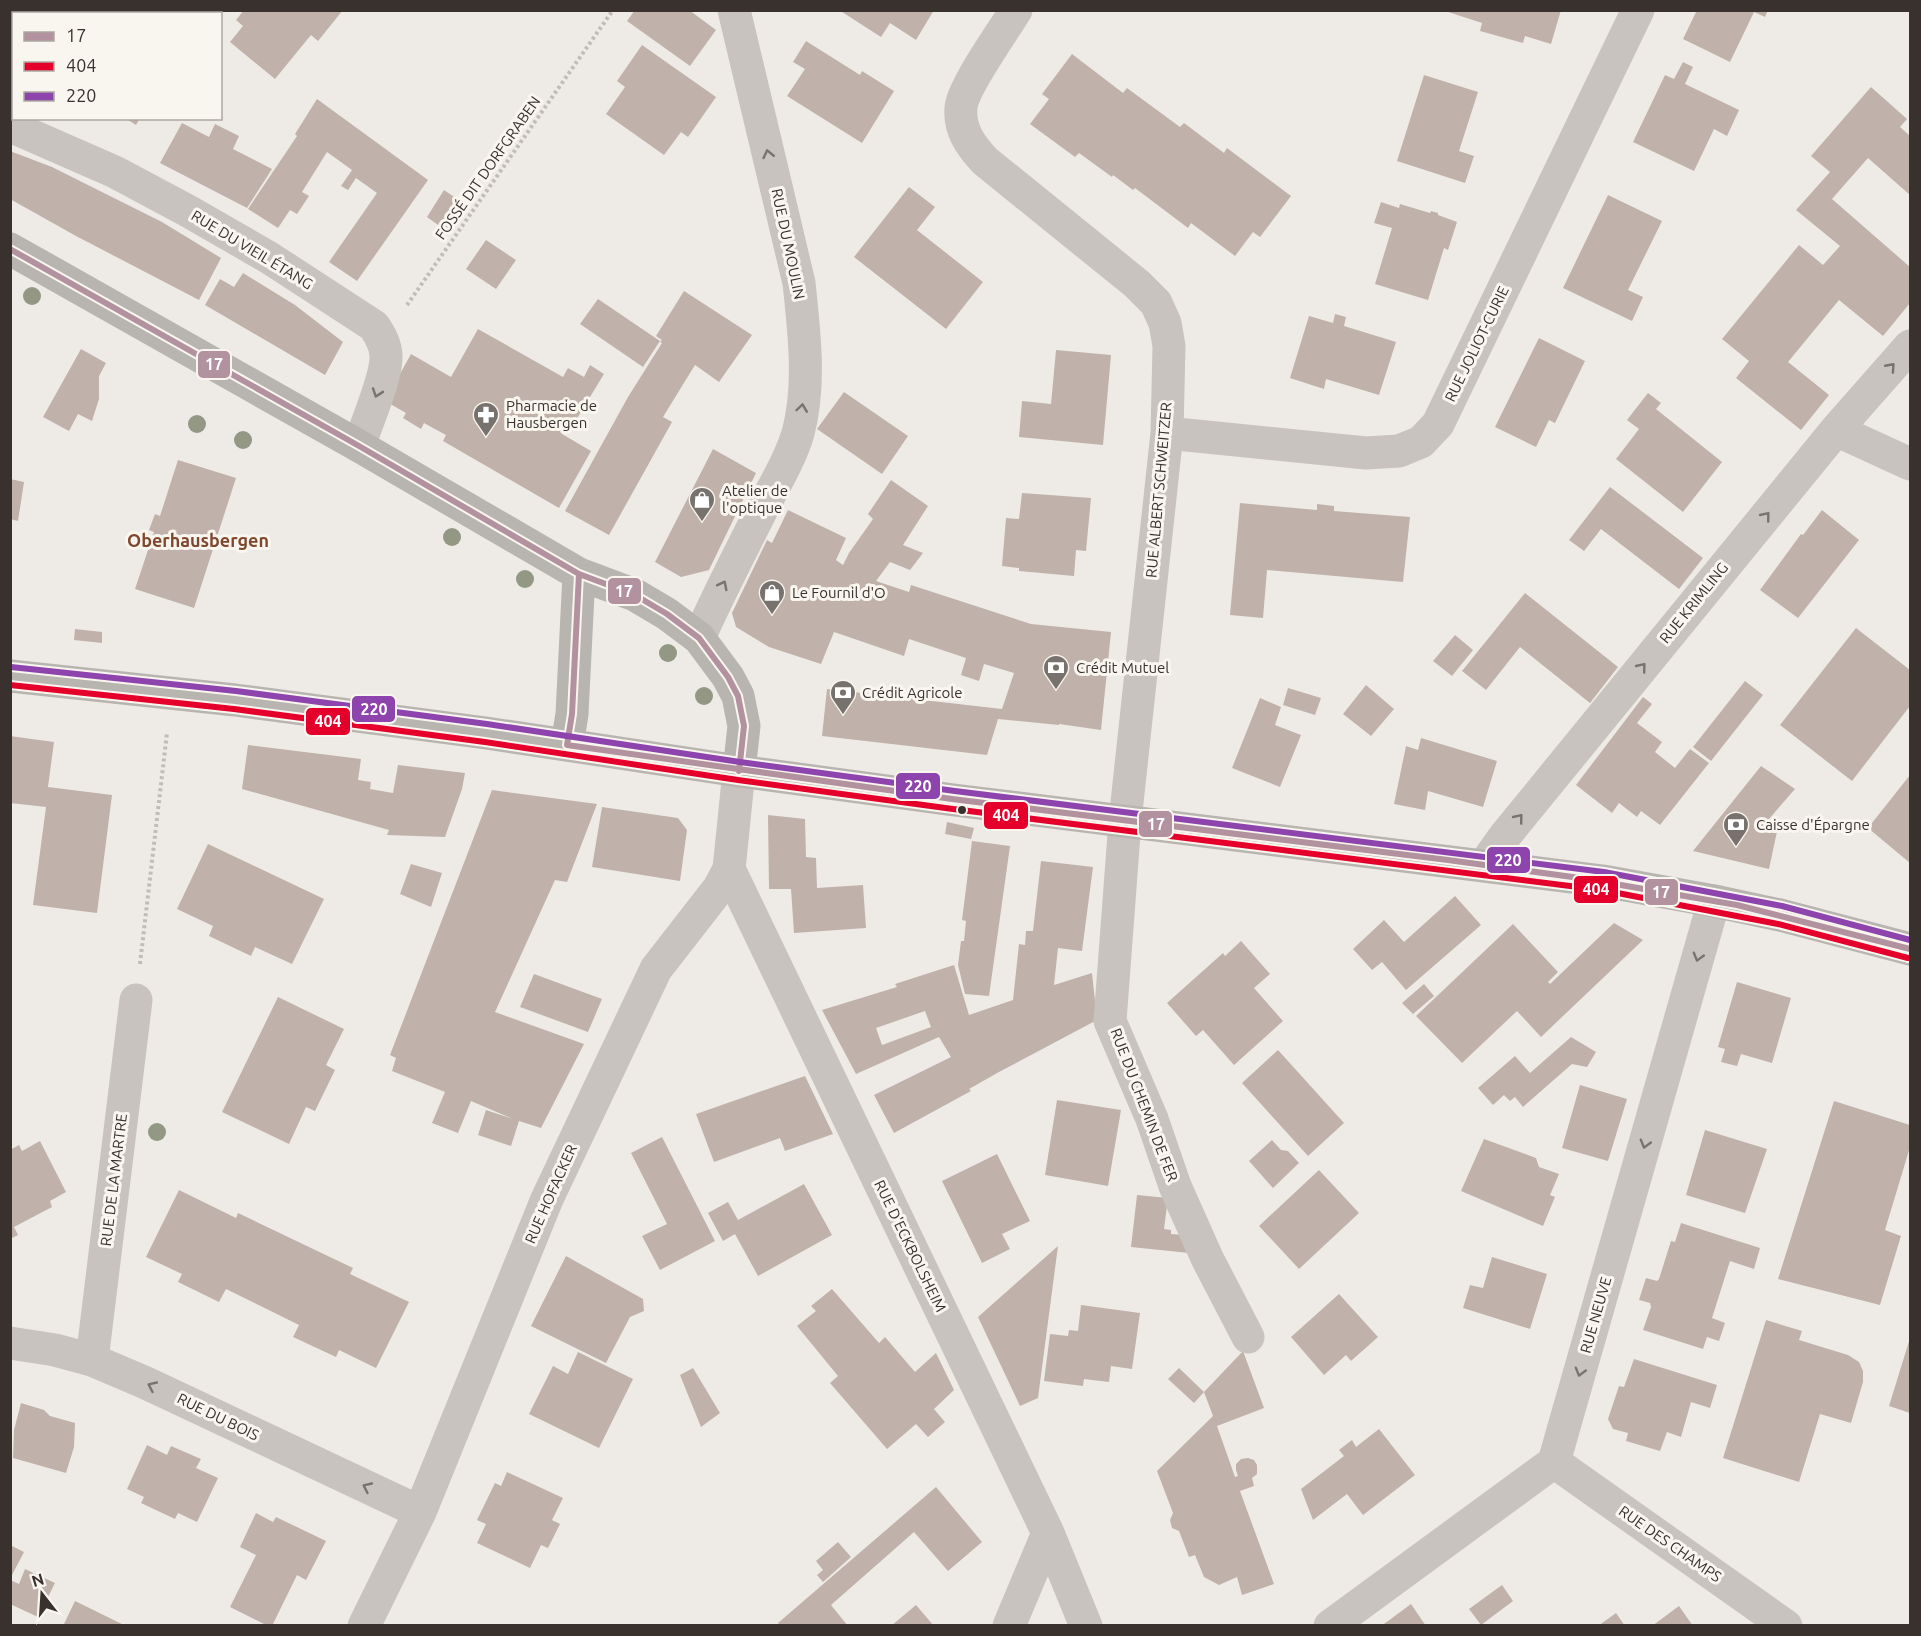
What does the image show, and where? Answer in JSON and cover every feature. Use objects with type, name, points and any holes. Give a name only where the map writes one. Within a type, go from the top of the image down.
[{"type":"main road","points":[[10,249],[359,446],[579,574],[635,595],[667,614],[699,638],[728,676],[738,696],[744,726],[739,771]]},
{"type":"main road","points":[[567,745],[572,714],[579,574]]},
{"type":"main road","points":[[10,676],[80,685],[172,692],[567,745],[739,771],[1603,881],[1714,900],[1911,950]]},
{"type":"street","name":"RUE DU MOULIN","points":[[699,638],[716,598],[789,458],[798,432],[803,403],[804,329],[799,283],[734,10]]},
{"type":"street","name":"RUE ALBERT SCHWEITZER","points":[[1016,10],[970,84],[961,106],[962,125],[970,144],[985,161],[1137,284],[1156,303],[1165,323],[1169,346],[1167,433],[1125,821]]},
{"type":"street","name":"RUE JOLIOT-CURIE","points":[[1167,433],[1366,453],[1399,451],[1421,442],[1438,424],[1638,10]]},
{"type":"street","name":"RUE DU VIEIL ÉTANG","points":[[10,126],[115,171],[268,257],[374,326],[382,340]]},
{"type":"street","points":[[359,446],[384,372],[386,356],[382,340]]},
{"type":"street","name":"RUE KRIMLING","points":[[1484,865],[1512,827],[1836,430],[1911,346]]},
{"type":"street","points":[[1836,430],[1911,464]]},
{"type":"street","name":"RUE HOFACKER","points":[[364,1626],[420,1512],[547,1199],[656,969],[719,888],[729,869],[739,771]]},
{"type":"street","name":"RUE DU CHEMIN DE FER","points":[[1125,821],[1110,1021],[1152,1119],[1175,1186],[1248,1337]]},
{"type":"street","name":"RUE D'ECKBOLSHEIM","points":[[729,869],[1048,1533],[1086,1626]]},
{"type":"street","name":"RUE NEUVE","points":[[1554,1462],[1714,900]]},
{"type":"street","name":"RUE DE LA MARTRE","points":[[92,1360],[136,1000]]},
{"type":"street","name":"RUE DU BOIS","points":[[10,1343],[56,1350],[92,1360],[146,1383],[420,1512]]},
{"type":"street","points":[[1330,1626],[1554,1462]]},
{"type":"street","name":"RUE DES CHAMPS","points":[[1554,1462],[1786,1626]]},
{"type":"street","points":[[1009,1626],[1048,1533]]},
{"type":"path","name":"FOSSÉ DIT DORFGRABEN","points":[[382,340],[613,10]]},
{"type":"path","points":[[136,1000],[172,692]]},
{"type":"building","points":[[10,10],[23,10],[12,12],[10,29]]},
{"type":"building","points":[[28,10],[77,10],[76,12],[27,12]]},
{"type":"building","points":[[163,10],[208,10],[207,12],[162,12]]},
{"type":"building","points":[[244,10],[343,10],[318,41],[311,35],[275,79],[230,42],[243,26],[236,20]]},
{"type":"building","points":[[635,10],[689,10],[716,30],[690,66],[627,21]]},
{"type":"building","points":[[839,10],[934,10],[916,40],[890,23],[881,37]]},
{"type":"building","points":[[1442,10],[1561,10],[1551,44],[1525,36],[1523,43],[1480,31],[1482,23]]},
{"type":"building","points":[[1697,10],[1768,10],[1765,17],[1754,12],[1730,62],[1683,39]]},
{"type":"building","points":[[12,34],[12,100],[10,99],[10,37]]},
{"type":"building","points":[[806,41],[860,75],[862,71],[894,91],[862,143],[787,96],[805,69],[793,62]]},
{"type":"building","points":[[642,45],[716,97],[688,137],[681,132],[664,155],[606,114],[625,87],[617,81]]},
{"type":"building","points":[[1072,54],[1123,93],[1127,88],[1180,127],[1184,123],[1224,153],[1227,148],[1291,196],[1260,237],[1253,232],[1235,256],[1191,223],[1188,228],[1135,188],[1133,190],[1113,175],[1112,177],[1079,153],[1075,157],[1030,124],[1049,99],[1042,94]]},
{"type":"building","points":[[1683,62],[1693,67],[1685,84],[1739,110],[1727,136],[1714,129],[1694,171],[1633,142],[1665,75],[1674,79]]},
{"type":"building","points":[[1424,75],[1478,92],[1459,151],[1474,156],[1465,183],[1397,161]]},
{"type":"building","points":[[1871,87],[1907,119],[1900,127],[1910,136],[1910,195],[1868,158],[1832,199],[1910,267],[1910,303],[1883,336],[1839,300],[1788,362],[1829,395],[1801,430],[1736,378],[1749,361],[1722,339],[1799,245],[1823,265],[1840,246],[1796,210],[1830,172],[1811,156]]},
{"type":"building","points":[[317,99],[428,180],[357,281],[329,262],[377,193],[356,178],[348,190],[341,186],[352,170],[327,152],[302,192],[309,196],[297,214],[290,210],[278,228],[248,209],[297,136],[295,134]]},
{"type":"building","points":[[128,120],[139,120],[136,125]]},
{"type":"building","points":[[182,123],[209,137],[215,124],[239,136],[233,149],[272,169],[247,208],[160,163]]},
{"type":"building","points":[[10,151],[52,167],[162,222],[221,258],[199,300],[10,199]]},
{"type":"building","points":[[909,187],[935,207],[917,230],[983,282],[946,329],[854,257]]},
{"type":"building","points":[[444,190],[466,205],[448,232],[427,217]]},
{"type":"building","points":[[1608,195],[1662,221],[1628,290],[1643,297],[1632,321],[1563,288]]},
{"type":"building","points":[[1381,202],[1399,208],[1400,204],[1430,213],[1431,211],[1457,222],[1448,250],[1444,248],[1428,300],[1375,284],[1392,228],[1374,223]]},
{"type":"building","points":[[486,240],[516,260],[496,289],[466,269]]},
{"type":"building","points":[[243,273],[295,305],[343,342],[325,375],[205,305],[220,279],[234,287]]},
{"type":"building","points":[[684,291],[752,335],[719,382],[695,365],[663,417],[672,422],[609,535],[565,511],[628,397],[662,343],[660,342],[662,340],[656,336]]},
{"type":"building","points":[[598,299],[660,341],[643,367],[580,324]]},
{"type":"building","points":[[1335,314],[1346,317],[1344,326],[1396,342],[1379,395],[1326,379],[1324,389],[1290,378],[1309,316],[1333,323]]},
{"type":"building","points":[[478,329],[563,377],[568,368],[584,377],[590,365],[604,374],[576,420],[571,417],[562,434],[591,451],[559,508],[443,441],[446,435],[424,423],[421,429],[403,418],[406,413],[385,401],[411,354],[451,377]]},
{"type":"building","points":[[1539,338],[1585,361],[1555,423],[1549,420],[1536,447],[1495,427]]},
{"type":"building","points":[[81,349],[106,363],[99,376],[99,399],[92,421],[78,414],[69,431],[43,417]]},
{"type":"building","points":[[1056,350],[1111,355],[1103,445],[1019,437],[1022,401],[1051,404]]},
{"type":"building","points":[[844,392],[908,436],[882,474],[817,429]]},
{"type":"building","points":[[1648,393],[1661,403],[1656,409],[1722,462],[1683,512],[1616,459],[1639,429],[1627,420]]},
{"type":"building","points":[[713,449],[756,473],[709,570],[681,577],[655,562]]},
{"type":"building","points":[[178,460],[236,478],[194,608],[135,589],[154,532],[149,530],[155,514],[160,516]]},
{"type":"building","points":[[10,479],[24,482],[18,521],[10,519]]},
{"type":"building","points":[[891,480],[928,506],[903,545],[923,553],[910,570],[890,562],[876,581],[909,592],[911,585],[1031,624],[1111,632],[1101,730],[998,719],[987,755],[822,736],[827,689],[1002,709],[1014,673],[984,664],[979,681],[961,675],[966,658],[909,639],[904,656],[834,632],[821,664],[769,647],[736,627],[732,613],[767,540],[772,543],[788,510],[846,538],[836,560],[843,565],[873,519],[868,514]]},
{"type":"building","points":[[1610,487],[1703,558],[1679,589],[1601,529],[1584,551],[1569,540]]},
{"type":"building","points":[[1022,493],[1091,498],[1086,551],[1076,550],[1074,576],[1019,571],[1019,568],[1002,566],[1006,518],[1019,519]]},
{"type":"building","points":[[1240,503],[1317,510],[1317,504],[1334,506],[1334,511],[1410,517],[1403,582],[1267,570],[1263,618],[1230,615]]},
{"type":"building","points":[[1822,510],[1859,540],[1798,618],[1760,590],[1801,534],[1803,535]]},
{"type":"building","points":[[1525,593],[1618,667],[1590,703],[1520,647],[1486,690],[1462,671]]},
{"type":"building","points":[[1856,628],[1910,670],[1910,706],[1852,781],[1780,725]]},
{"type":"building","points":[[75,629],[102,632],[102,643],[74,640]]},
{"type":"building","points":[[1455,635],[1473,650],[1452,676],[1433,661]]},
{"type":"building","points":[[1745,681],[1763,695],[1711,761],[1693,747]]},
{"type":"building","points":[[1366,685],[1394,709],[1371,736],[1343,714]]},
{"type":"building","points":[[1288,688],[1321,698],[1315,715],[1283,705]]},
{"type":"building","points":[[1643,697],[1652,704],[1637,723],[1662,742],[1655,752],[1675,768],[1690,749],[1709,763],[1660,825],[1641,811],[1637,817],[1619,803],[1612,813],[1576,785]]},
{"type":"building","points":[[1260,698],[1281,707],[1275,725],[1301,735],[1280,787],[1232,768]]},
{"type":"building","points":[[10,736],[54,742],[48,787],[112,795],[97,913],[33,905],[46,807],[10,803]]},
{"type":"building","points":[[1421,738],[1497,761],[1483,807],[1428,791],[1425,810],[1394,804],[1406,746],[1418,750]]},
{"type":"building","points":[[248,745],[361,759],[358,780],[371,782],[370,789],[393,793],[398,765],[465,773],[462,789],[445,837],[387,835],[389,830],[242,789]]},
{"type":"building","points":[[1761,766],[1795,789],[1769,819],[1779,822],[1769,869],[1693,851]]},
{"type":"building","points":[[1910,775],[1910,863],[1868,828]]},
{"type":"building","points":[[492,790],[597,804],[567,882],[555,880],[495,1012],[584,1044],[541,1128],[519,1121],[511,1146],[478,1135],[486,1110],[513,1119],[471,1101],[458,1133],[432,1123],[445,1092],[392,1071],[396,1058],[390,1055]]},
{"type":"building","points":[[602,807],[678,818],[687,830],[680,881],[592,867]]},
{"type":"building","points":[[768,815],[805,819],[806,857],[816,858],[817,888],[863,885],[866,928],[794,933],[791,889],[769,889]]},
{"type":"building","points":[[947,822],[974,828],[971,839],[945,834]]},
{"type":"building","points":[[972,841],[1010,846],[989,996],[965,994],[958,965],[961,941],[964,941],[966,921],[962,920]]},
{"type":"building","points":[[208,844],[324,899],[292,964],[255,947],[251,956],[209,936],[213,926],[177,909]]},
{"type":"building","points":[[1041,861],[1093,867],[1082,951],[1058,948],[1054,985],[1092,973],[1097,1020],[999,1072],[969,1089],[971,1091],[894,1133],[874,1095],[951,1057],[939,1037],[856,1074],[822,1010],[897,987],[895,984],[954,965],[969,1015],[1013,1000],[1019,944],[1025,945],[1026,931],[1033,931]],"holes":[[[925,1011],[931,1027],[882,1045],[876,1028]]]},
{"type":"building","points":[[411,864],[442,873],[431,907],[400,894]]},
{"type":"building","points":[[1455,896],[1481,925],[1406,990],[1382,962],[1372,970],[1353,949],[1384,920],[1404,942]]},
{"type":"building","points":[[1614,923],[1643,940],[1541,1037],[1517,1011],[1462,1063],[1416,1016],[1513,924],[1558,972],[1548,982],[1550,984]]},
{"type":"building","points":[[1241,941],[1270,974],[1254,988],[1283,1021],[1234,1065],[1203,1030],[1196,1036],[1167,1003],[1223,953],[1225,956]]},
{"type":"building","points":[[534,974],[602,999],[588,1032],[520,1007]]},
{"type":"building","points":[[1737,982],[1791,998],[1772,1063],[1741,1054],[1737,1066],[1721,1062],[1725,1049],[1718,1047]]},
{"type":"building","points":[[1424,984],[1434,996],[1413,1014],[1402,1003]]},
{"type":"building","points":[[278,997],[344,1029],[326,1065],[335,1070],[315,1111],[306,1107],[289,1144],[222,1112]]},
{"type":"building","points":[[1571,1037],[1596,1052],[1587,1067],[1572,1064],[1523,1107],[1515,1097],[1510,1101],[1504,1095],[1493,1105],[1478,1088],[1515,1056],[1530,1073]]},
{"type":"building","points":[[1278,1050],[1344,1123],[1308,1156],[1242,1083]]},
{"type":"building","points":[[805,1076],[833,1134],[785,1151],[780,1138],[714,1162],[696,1114]]},
{"type":"building","points":[[1580,1085],[1627,1099],[1608,1161],[1562,1148]]},
{"type":"building","points":[[1057,1100],[1121,1110],[1108,1186],[1045,1175]]},
{"type":"building","points":[[1834,1101],[1910,1125],[1910,1147],[1885,1230],[1901,1236],[1880,1305],[1778,1279]]},
{"type":"building","points":[[1705,1130],[1767,1149],[1745,1213],[1686,1195]]},
{"type":"building","points":[[662,1137],[715,1241],[660,1270],[642,1236],[667,1224],[631,1153]]},
{"type":"building","points":[[1484,1139],[1536,1158],[1539,1167],[1559,1174],[1550,1195],[1555,1197],[1543,1226],[1461,1191]]},
{"type":"building","points":[[1272,1140],[1281,1150],[1288,1151],[1299,1163],[1273,1188],[1249,1161]]},
{"type":"building","points":[[40,1141],[66,1192],[50,1201],[52,1207],[14,1227],[18,1235],[10,1239],[10,1150],[19,1145],[22,1151]]},
{"type":"building","points":[[997,1154],[1030,1221],[1002,1234],[1010,1249],[982,1263],[942,1181]]},
{"type":"building","points":[[1319,1170],[1359,1213],[1299,1269],[1259,1226]]},
{"type":"building","points":[[804,1184],[832,1235],[758,1276],[735,1234],[723,1241],[708,1213],[728,1202],[738,1220]]},
{"type":"building","points":[[179,1190],[236,1218],[238,1213],[353,1268],[350,1274],[409,1302],[376,1368],[339,1350],[336,1357],[293,1337],[299,1325],[226,1289],[219,1302],[178,1282],[182,1274],[146,1257]]},
{"type":"building","points":[[1137,1195],[1168,1198],[1164,1229],[1171,1230],[1171,1234],[1183,1235],[1189,1253],[1131,1247]]},
{"type":"building","points":[[1681,1223],[1760,1248],[1754,1269],[1730,1261],[1712,1318],[1725,1323],[1719,1341],[1707,1337],[1703,1349],[1643,1330],[1651,1307],[1650,1303],[1639,1300],[1646,1278],[1657,1281],[1659,1279],[1671,1241],[1675,1242]]},
{"type":"building","points":[[1058,1246],[1038,1398],[1020,1406],[978,1317]]},
{"type":"building","points":[[566,1256],[643,1299],[644,1311],[630,1317],[606,1363],[531,1326]]},
{"type":"building","points":[[1492,1257],[1547,1274],[1530,1329],[1463,1308],[1470,1285],[1483,1288]]},
{"type":"building","points":[[832,1289],[879,1343],[885,1337],[915,1372],[936,1353],[954,1390],[934,1409],[945,1422],[928,1437],[916,1424],[887,1449],[830,1383],[838,1376],[797,1326],[816,1311],[811,1306]]},
{"type":"building","points":[[1339,1294],[1378,1337],[1351,1361],[1346,1355],[1324,1375],[1291,1337]]},
{"type":"building","points":[[1081,1305],[1140,1313],[1132,1369],[1111,1366],[1109,1382],[1084,1379],[1083,1386],[1044,1381],[1050,1334],[1068,1336],[1069,1330],[1078,1331]]},
{"type":"building","points":[[1766,1320],[1802,1331],[1799,1340],[1848,1355],[1859,1362],[1863,1371],[1863,1382],[1851,1423],[1820,1414],[1799,1482],[1723,1458]]},
{"type":"building","points":[[1910,1338],[1910,1413],[1889,1406]]},
{"type":"building","points":[[1243,1351],[1264,1408],[1217,1426],[1235,1477],[1238,1476],[1236,1464],[1241,1459],[1254,1460],[1257,1465],[1257,1474],[1252,1478],[1254,1486],[1240,1491],[1274,1584],[1242,1595],[1237,1577],[1219,1585],[1204,1577],[1195,1555],[1189,1557],[1179,1531],[1172,1528],[1170,1520],[1173,1513],[1157,1471],[1213,1416],[1204,1392]]},
{"type":"building","points":[[578,1352],[633,1379],[599,1448],[529,1414],[553,1366],[568,1374]]},
{"type":"building","points":[[1634,1359],[1717,1385],[1710,1408],[1691,1402],[1681,1437],[1667,1432],[1660,1451],[1626,1441],[1628,1433],[1613,1429],[1608,1419],[1619,1386],[1624,1387]]},
{"type":"building","points":[[693,1368],[720,1413],[701,1427],[680,1375]]},
{"type":"building","points":[[1179,1368],[1204,1392],[1194,1403],[1168,1379]]},
{"type":"building","points":[[21,1403],[44,1410],[50,1416],[75,1423],[74,1447],[66,1473],[13,1458],[14,1430]]},
{"type":"building","points":[[1379,1429],[1415,1475],[1363,1515],[1347,1494],[1313,1520],[1301,1489],[1344,1456],[1339,1450],[1352,1440],[1356,1447]]},
{"type":"building","points":[[147,1445],[167,1455],[171,1446],[201,1459],[196,1468],[218,1478],[197,1522],[178,1513],[175,1519],[141,1503],[144,1497],[127,1489]]},
{"type":"building","points":[[507,1472],[563,1498],[552,1520],[560,1524],[548,1548],[541,1545],[530,1568],[477,1543],[486,1524],[477,1520],[495,1483],[501,1486]]},
{"type":"building","points":[[936,1487],[982,1542],[948,1571],[914,1532],[831,1605],[848,1626],[780,1626],[778,1623]]},
{"type":"building","points":[[256,1513],[273,1522],[276,1517],[326,1541],[306,1580],[297,1575],[272,1626],[230,1607],[256,1555],[240,1547]]},
{"type":"building","points":[[838,1542],[851,1557],[823,1582],[817,1575],[823,1570],[816,1561]]},
{"type":"building","points":[[10,1545],[24,1552],[10,1579]]},
{"type":"building","points":[[25,1569],[55,1583],[38,1617],[10,1604],[10,1580],[19,1584]]},
{"type":"building","points":[[1502,1585],[1513,1601],[1481,1625],[1469,1609]]},
{"type":"building","points":[[75,1601],[126,1626],[63,1626]]},
{"type":"building","points":[[1411,1604],[1426,1626],[1381,1626],[1388,1621]]},
{"type":"building","points":[[916,1605],[934,1626],[891,1626]]},
{"type":"building","points":[[1679,1606],[1693,1626],[1652,1626]]},
{"type":"building","points":[[1616,1613],[1625,1626],[1598,1626]]},
{"type":"transit line","name":"17","points":[[10,249],[359,446],[579,574],[635,595],[667,614],[699,638],[728,677],[738,696],[744,726],[739,771]]},
{"type":"transit line","name":"17","points":[[579,574],[572,714],[567,745],[952,799],[1580,878],[1737,905],[1910,949]]},
{"type":"transit line","name":"220","points":[[11,667],[236,691],[487,724],[955,791],[1604,872],[1782,906],[1910,940]]},
{"type":"transit line","name":"404","points":[[10,685],[234,709],[485,742],[953,809],[1602,890],[1778,924],[1908,958]]},
{"type":"place","name":"Pharmacie de Hausbergen","points":[[486,438]]},
{"type":"place","name":"Atelier de l'optique","points":[[702,523]]},
{"type":"place","name":"Le Fournil d'O","points":[[772,616]]},
{"type":"place","name":"Crédit Mutuel","points":[[1056,691]]},
{"type":"place","name":"Crédit Agricole","points":[[843,716]]},
{"type":"place","name":"Caisse d'Épargne","points":[[1736,848]]},
{"type":"district","name":"Oberhausbergen","points":[[198,541]]}]
